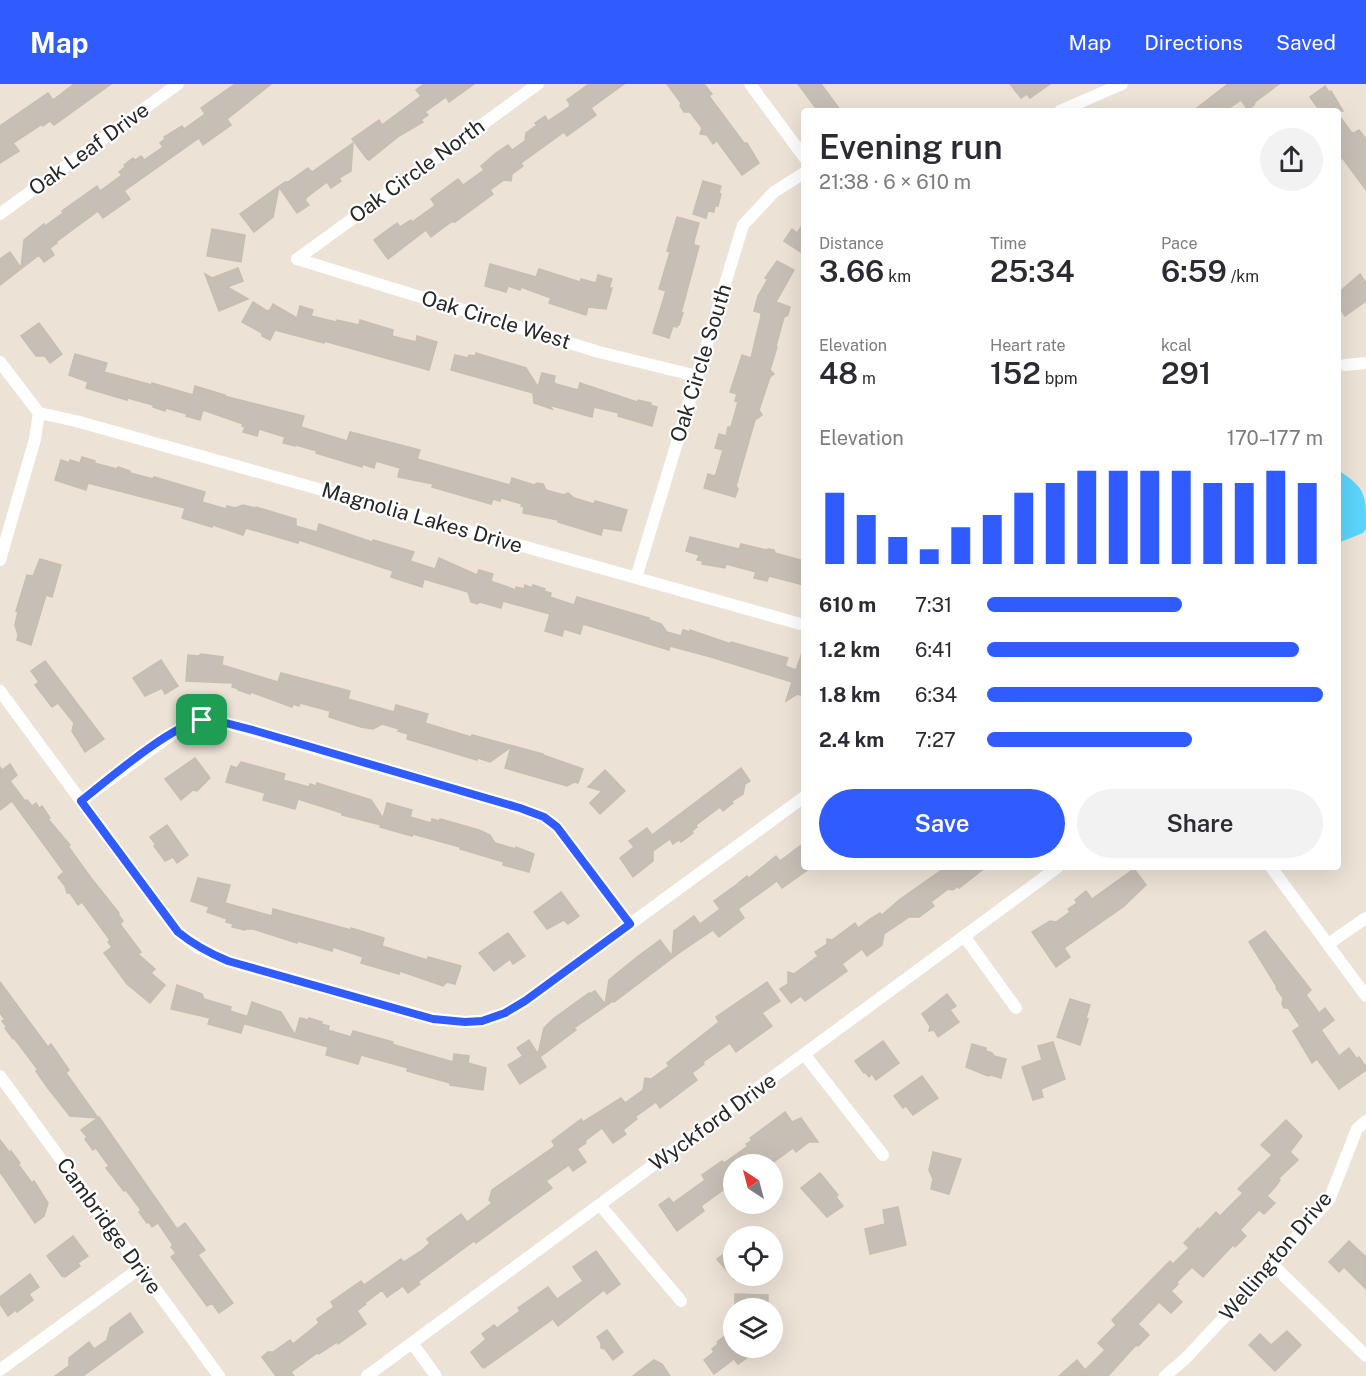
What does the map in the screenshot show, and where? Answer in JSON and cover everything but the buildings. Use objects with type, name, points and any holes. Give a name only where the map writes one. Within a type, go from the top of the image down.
[{"type":"street","name":"Oak Leaf Drive","points":[[0,214],[178,84]]},
{"type":"street","name":"Oak Circle North","points":[[297,259],[538,84]]},
{"type":"street","points":[[750,84],[801,153]]},
{"type":"street","points":[[1067,108],[1122,84]]},
{"type":"street","name":"Oak Circle South","points":[[636,578],[742,225],[774,192],[801,175]]},
{"type":"street","name":"Oak Circle West","points":[[297,259],[599,352],[698,375]]},
{"type":"street","points":[[0,362],[39,413],[35,439],[0,561]]},
{"type":"street","points":[[1345,365],[1366,363]]},
{"type":"street","name":"Magnolia Lakes Drive","points":[[39,413],[76,421],[801,624]]},
{"type":"street","points":[[0,691],[178,932],[197,947],[228,961],[433,1019],[465,1022],[505,1013],[525,1001],[801,799]]},
{"type":"street","points":[[81,801],[186,724],[202,720],[218,721],[520,808],[544,817],[557,827],[630,924]]},
{"type":"street","name":"Wyckford Drive","points":[[367,1376],[1054,870]]},
{"type":"street","points":[[1273,870],[1366,996]]},
{"type":"street","points":[[1328,944],[1366,918]]},
{"type":"street","points":[[964,936],[1016,1008]]},
{"type":"street","points":[[804,1054],[883,1155]]},
{"type":"street","name":"Cambridge Drive","points":[[0,1076],[219,1376]]},
{"type":"street","name":"Wellington Drive","points":[[1165,1376],[1185,1359],[1329,1200],[1358,1129],[1366,1121]]},
{"type":"street","points":[[600,1205],[681,1301]]},
{"type":"street","points":[[1272,1264],[1366,1356]]},
{"type":"street","points":[[0,1370],[140,1268]]},
{"type":"street","points":[[412,1343],[436,1376]]},
{"type":"water","points":[[1341,472],[1354,482],[1365,500],[1366,529],[1363,533],[1341,542]]},
{"type":"route","points":[[202,720],[218,721],[256,731],[544,817],[557,827],[630,924],[525,1001],[505,1013],[482,1021],[433,1019],[228,961],[208,953],[178,932],[81,801],[166,737],[190,722],[202,720]]}]
